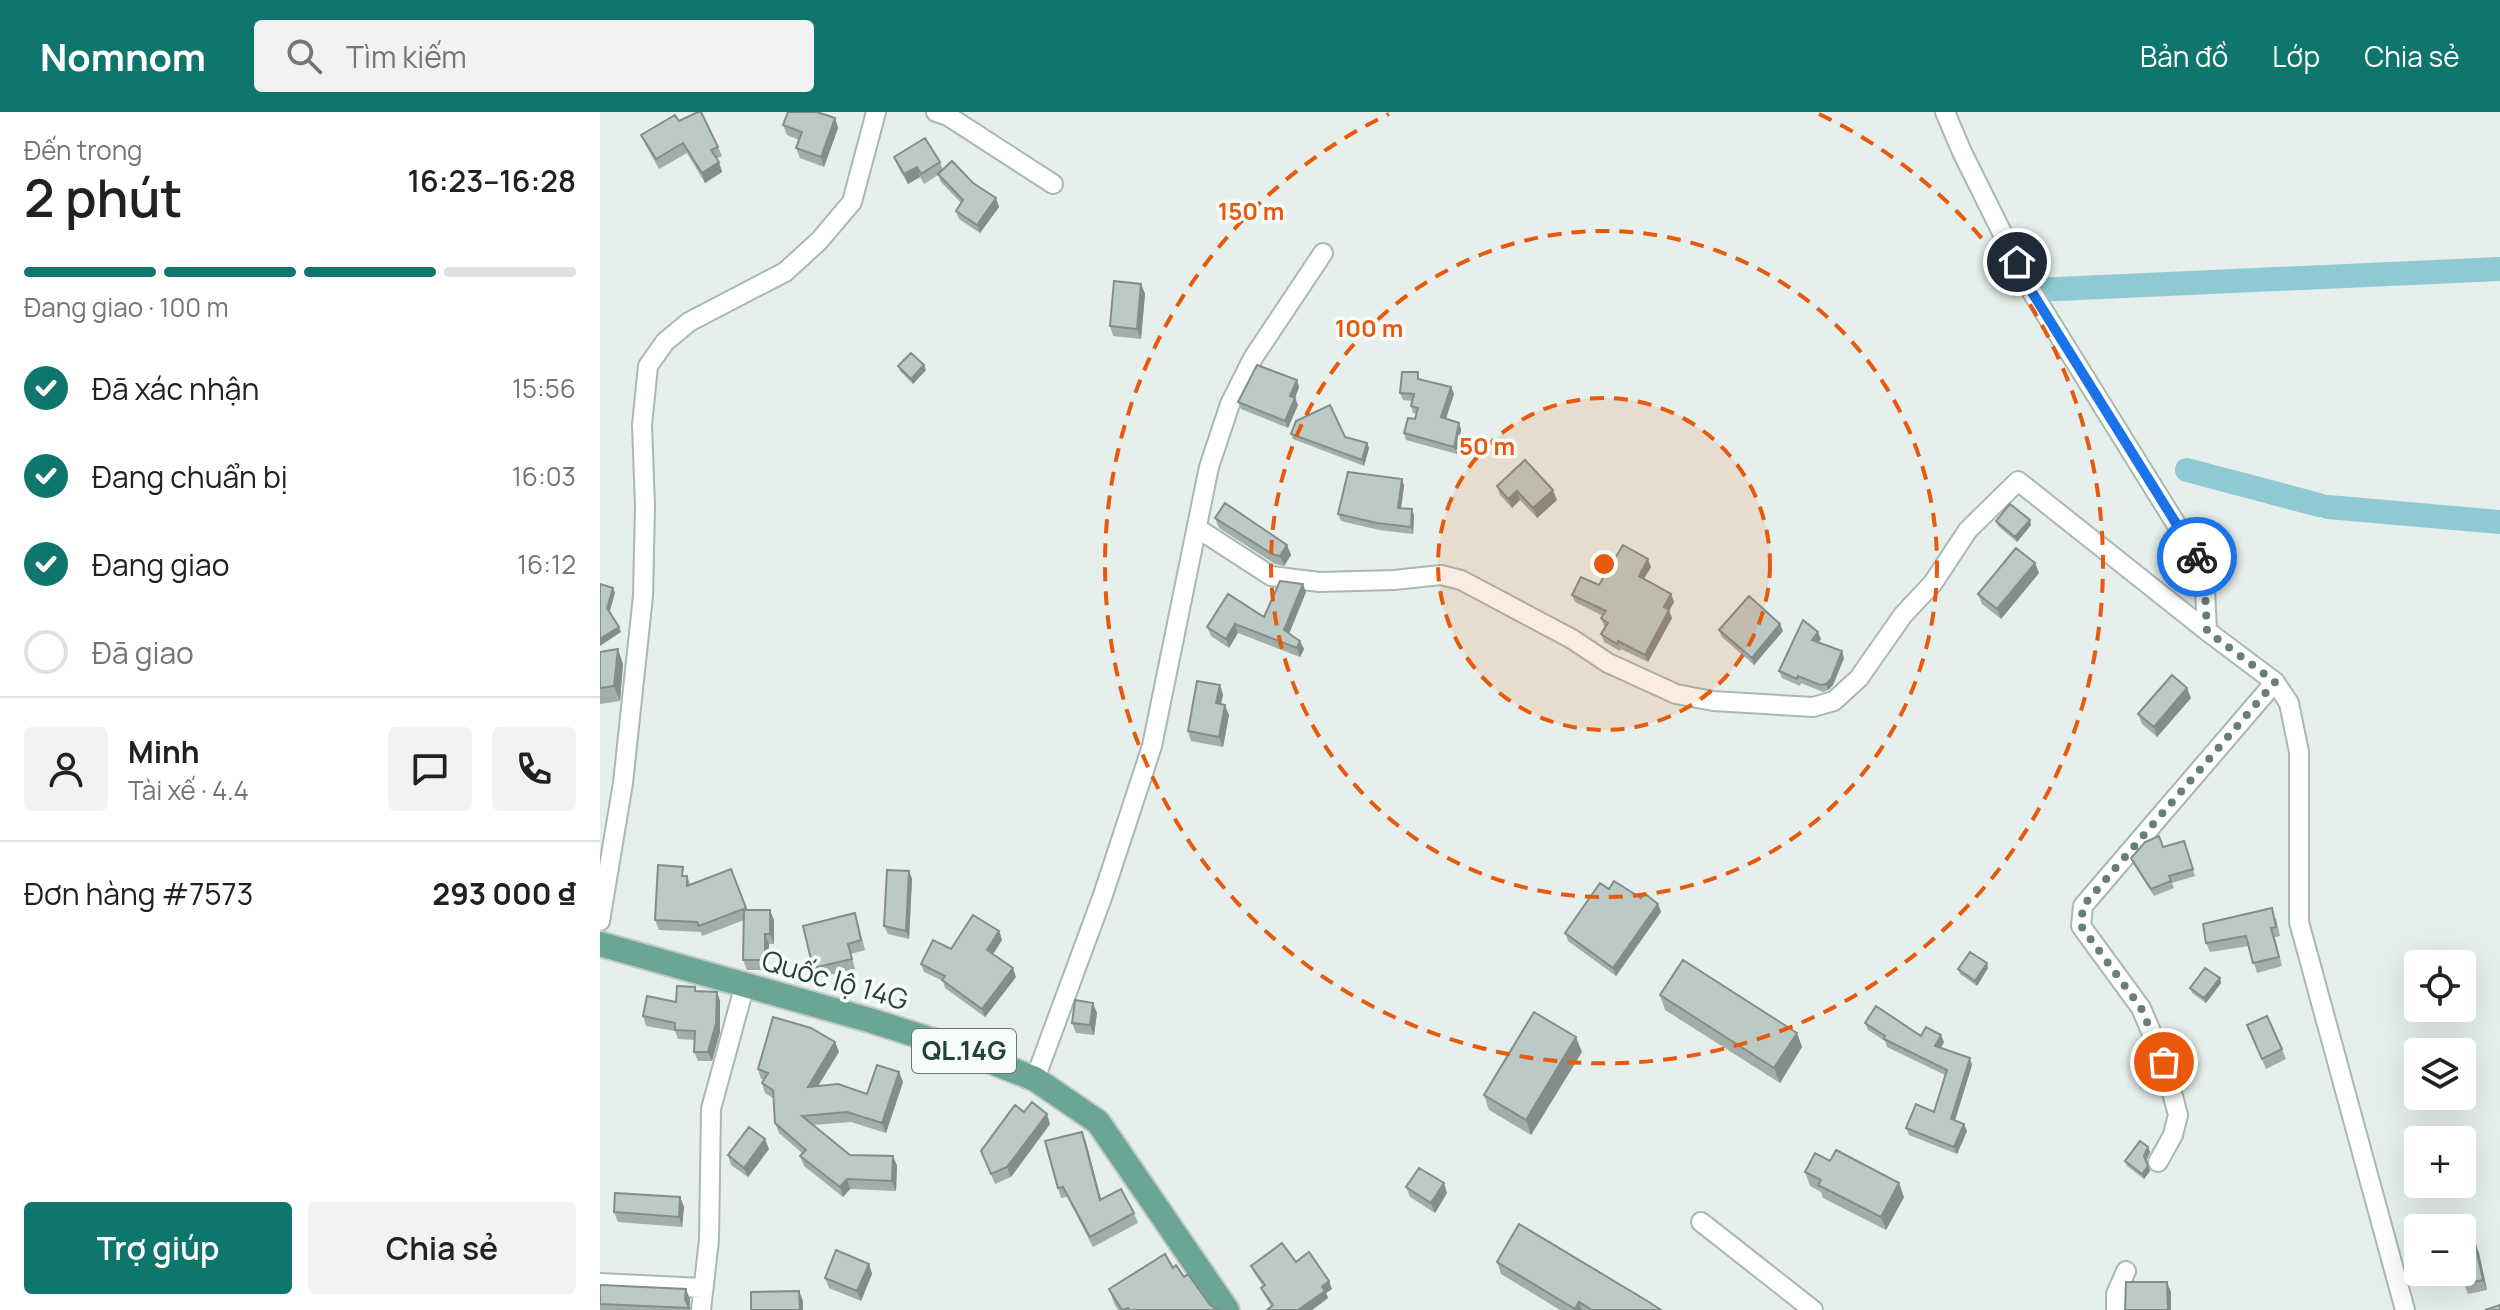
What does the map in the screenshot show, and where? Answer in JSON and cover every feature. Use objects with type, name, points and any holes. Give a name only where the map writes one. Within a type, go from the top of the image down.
[{"type":"main road","name":"Quốc lộ 14G","points":[[600,944],[898,1029],[1035,1079],[1098,1122],[1227,1310]]},
{"type":"street","points":[[600,921],[623,783],[643,596],[645,506],[642,425],[648,366],[665,342],[689,322],[785,272],[819,241],[852,202],[876,112]]},
{"type":"street","points":[[936,112],[948,116],[1053,184]]},
{"type":"street","points":[[1945,112],[2030,289],[2204,569],[2207,631]]},
{"type":"street","points":[[1035,1079],[1103,895],[1152,746],[1209,467],[1230,404],[1253,358],[1323,253]]},
{"type":"street","points":[[1197,528],[1271,576],[1319,582],[1441,575],[1461,580],[1572,639],[1608,663],[1676,694],[1713,701],[1813,707],[1834,701],[1859,678],[1903,615],[1933,583],[1968,530],[2018,481],[2275,682],[2289,703],[2299,752],[2299,922],[2405,1310]]},
{"type":"street","points":[[2158,1162],[2173,1135],[2178,1115],[2175,1097],[2141,1008],[2081,926],[2083,906],[2275,682]]},
{"type":"street","points":[[701,1310],[709,1240],[711,1109],[745,984]]},
{"type":"street","points":[[1701,1222],[1813,1310]]},
{"type":"street","points":[[2116,1310],[2116,1294],[2126,1271]]},
{"type":"street","points":[[600,1283],[702,1288]]},
{"type":"building","points":[[701,112],[718,147],[711,150],[719,162],[702,173],[683,143],[656,159],[641,135],[675,115],[679,121]]},
{"type":"building","points":[[788,112],[817,112],[835,118],[821,157],[796,148],[802,132],[783,125]]},
{"type":"building","points":[[925,138],[940,162],[921,174],[917,167],[904,174],[894,157]]},
{"type":"building","points":[[952,161],[973,183],[996,198],[977,225],[956,211],[963,200],[938,174]]},
{"type":"building","points":[[1114,281],[1141,284],[1137,329],[1110,326]]},
{"type":"building","points":[[911,353],[924,365],[911,379],[898,366]]},
{"type":"building","points":[[1257,365],[1297,380],[1290,396],[1295,398],[1285,421],[1238,402]]},
{"type":"building","points":[[1402,372],[1418,372],[1418,379],[1451,387],[1441,417],[1459,423],[1454,447],[1404,433],[1408,418],[1415,419],[1418,408],[1411,406],[1414,394],[1400,393]]},
{"type":"building","points":[[1330,405],[1345,437],[1367,443],[1362,460],[1291,434],[1296,421]]},
{"type":"building","points":[[1525,460],[1553,490],[1533,508],[1517,491],[1508,499],[1497,486]]},
{"type":"building","points":[[1348,472],[1402,479],[1398,508],[1412,509],[1411,527],[1338,514]]},
{"type":"building","points":[[1225,503],[1287,545],[1280,556],[1215,518]]},
{"type":"building","points":[[2010,504],[2030,520],[2015,537],[1996,521]]},
{"type":"building","points":[[1623,545],[1648,559],[1639,576],[1671,594],[1664,607],[1669,610],[1645,655],[1601,634],[1608,623],[1601,618],[1606,611],[1572,595],[1581,577],[1599,585]]},
{"type":"building","points":[[2016,548],[2035,563],[1997,609],[1978,594]]},
{"type":"building","points":[[1280,581],[1303,584],[1284,630],[1300,641],[1297,648],[1235,624],[1226,639],[1207,627],[1228,594],[1264,617]]},
{"type":"building","points":[[600,584],[613,588],[607,608],[619,627],[600,639]]},
{"type":"building","points":[[1749,596],[1780,624],[1752,658],[1719,630]]},
{"type":"building","points":[[1803,620],[1818,632],[1812,640],[1842,651],[1826,684],[1820,685],[1798,676],[1797,679],[1779,671]]},
{"type":"building","points":[[618,649],[614,686],[600,688],[600,652]]},
{"type":"building","points":[[2172,675],[2187,688],[2154,727],[2138,714]]},
{"type":"building","points":[[1197,681],[1220,685],[1216,703],[1225,705],[1219,737],[1188,731]]},
{"type":"building","points":[[2159,836],[2163,847],[2184,841],[2193,869],[2169,876],[2171,881],[2151,889],[2131,858],[2145,842]]},
{"type":"building","points":[[658,865],[683,867],[682,876],[687,876],[687,886],[731,869],[746,908],[699,926],[697,922],[655,920]]},
{"type":"building","points":[[887,870],[909,871],[906,931],[884,926]]},
{"type":"building","points":[[1614,881],[1641,898],[1644,893],[1658,904],[1613,968],[1565,933],[1600,883],[1609,889]]},
{"type":"building","points":[[2272,908],[2276,927],[2271,928],[2279,957],[2253,963],[2246,936],[2206,943],[2203,924]]},
{"type":"building","points":[[744,910],[770,910],[770,934],[765,934],[765,960],[743,960]]},
{"type":"building","points":[[855,913],[861,940],[848,944],[852,959],[813,968],[803,926]]},
{"type":"building","points":[[973,915],[999,931],[987,950],[1013,968],[982,1009],[942,980],[945,976],[921,964],[933,940],[951,949]]},
{"type":"building","points":[[1970,952],[1987,963],[1975,981],[1958,969]]},
{"type":"building","points":[[1683,960],[1797,1033],[1774,1068],[1660,995]]},
{"type":"building","points":[[2205,968],[2220,978],[2204,998],[2190,988]]},
{"type":"building","points":[[677,986],[717,992],[716,1023],[708,1052],[694,1052],[695,1031],[675,1030],[675,1023],[643,1016],[647,996],[676,1002]]},
{"type":"building","points":[[1075,1000],[1093,1003],[1090,1025],[1072,1023]]},
{"type":"building","points":[[1876,1006],[1921,1036],[1926,1027],[1941,1035],[1935,1046],[1970,1058],[1951,1119],[1964,1124],[1954,1147],[1906,1128],[1916,1104],[1934,1112],[1947,1070],[1884,1039],[1885,1036],[1865,1023]]},
{"type":"building","points":[[1534,1012],[1576,1037],[1526,1120],[1484,1095]]},
{"type":"building","points":[[2267,1016],[2282,1049],[2262,1059],[2247,1025]]},
{"type":"building","points":[[773,1017],[811,1028],[835,1042],[808,1087],[838,1084],[867,1094],[877,1065],[899,1072],[882,1123],[847,1112],[802,1116],[850,1155],[893,1156],[892,1181],[847,1179],[840,1187],[800,1156],[806,1150],[775,1123],[773,1090],[762,1083],[768,1073],[758,1069]]},
{"type":"building","points":[[1032,1102],[1047,1114],[1007,1167],[991,1174],[981,1151],[1015,1105],[1024,1112]]},
{"type":"building","points":[[749,1127],[765,1139],[744,1168],[728,1155]]},
{"type":"building","points":[[1082,1132],[1100,1200],[1121,1189],[1134,1213],[1090,1237],[1063,1187],[1058,1188],[1045,1141]]},
{"type":"building","points":[[2140,1141],[2148,1147],[2144,1156],[2148,1166],[2142,1174],[2125,1161]]},
{"type":"building","points":[[1836,1150],[1899,1183],[1881,1217],[1818,1185],[1821,1180],[1805,1172],[1815,1153],[1830,1161]]},
{"type":"building","points":[[1419,1168],[1444,1183],[1431,1203],[1406,1187]]},
{"type":"building","points":[[615,1193],[680,1197],[679,1217],[614,1212]]},
{"type":"building","points":[[1519,1224],[1661,1310],[1592,1310],[1579,1302],[1575,1309],[1497,1262]]},
{"type":"building","points":[[1282,1243],[1296,1262],[1309,1252],[1329,1281],[1322,1287],[1325,1291],[1298,1310],[1267,1310],[1273,1305],[1261,1288],[1265,1285],[1251,1266]]},
{"type":"building","points":[[2476,1248],[2483,1280],[2476,1281]]},
{"type":"building","points":[[836,1250],[869,1264],[857,1291],[825,1278]]},
{"type":"building","points":[[1165,1254],[1173,1268],[1176,1265],[1184,1277],[1188,1274],[1210,1305],[1218,1310],[1122,1310],[1109,1289]]},
{"type":"building","points":[[2126,1282],[2167,1282],[2168,1310],[2125,1310]]},
{"type":"building","points":[[600,1285],[686,1289],[685,1299],[689,1308],[600,1304]]},
{"type":"building","points":[[799,1291],[800,1310],[751,1310],[751,1292]]},
{"type":"waterway","points":[[2036,290],[2500,269]]},
{"type":"waterway","points":[[2187,470],[2319,505]]},
{"type":"waterway","points":[[2328,507],[2500,522]]},
{"type":"way so far","points":[[2164,1062],[2141,1008],[2081,926],[2083,906],[2275,682],[2207,631],[2204,569],[2197,557]]},
{"type":"route","points":[[2017,262],[2030,289],[2197,557]]}]
